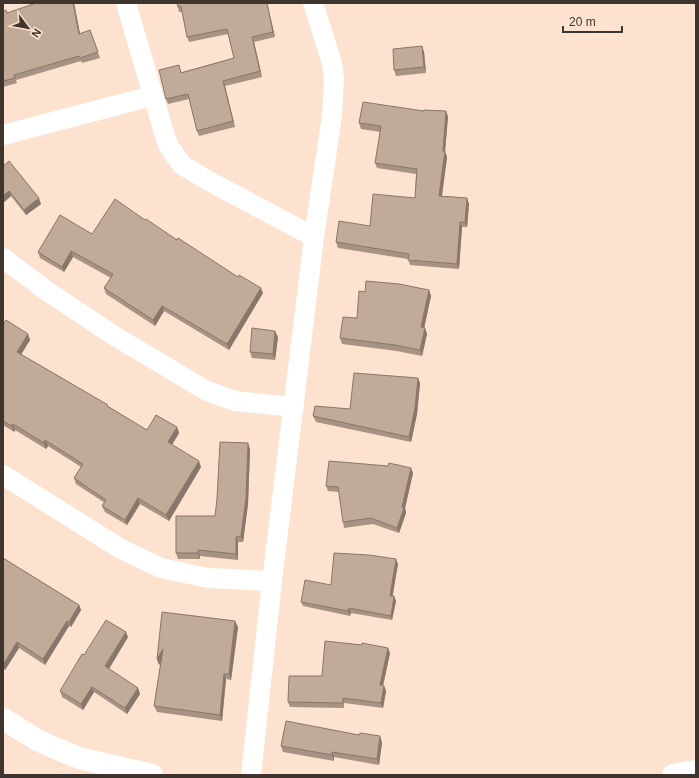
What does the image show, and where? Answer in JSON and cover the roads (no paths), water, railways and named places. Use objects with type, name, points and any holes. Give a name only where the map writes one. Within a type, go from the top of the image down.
[{"type":"street","points":[[126,3],[152,96],[168,145],[182,165],[206,180],[314,237]]},
{"type":"street","points":[[251,775],[272,581],[314,237],[332,116],[334,79],[332,62],[313,3]]},
{"type":"street","points":[[3,135],[152,96]]},
{"type":"street","points":[[3,258],[47,291],[113,335],[207,391],[236,401],[294,407]]},
{"type":"street","points":[[3,475],[121,549],[161,568],[208,578],[272,581]]},
{"type":"street","points":[[3,719],[40,741],[79,758],[152,775]]},
{"type":"street","points":[[672,775],[696,771]]}]
